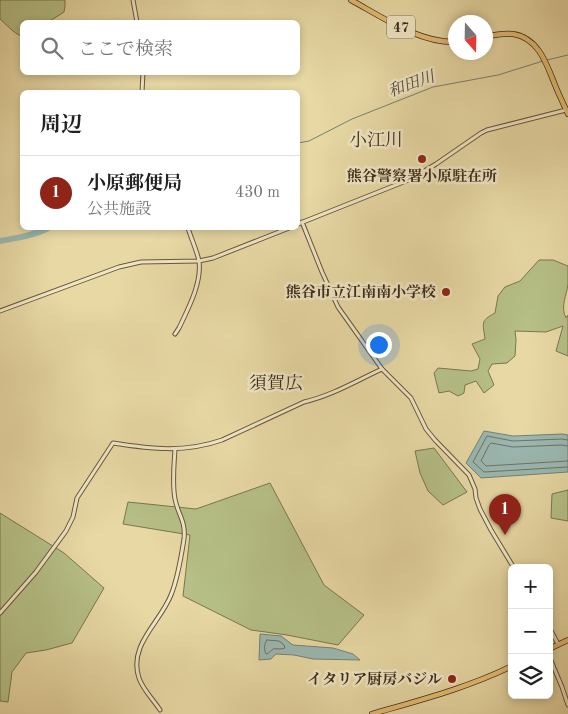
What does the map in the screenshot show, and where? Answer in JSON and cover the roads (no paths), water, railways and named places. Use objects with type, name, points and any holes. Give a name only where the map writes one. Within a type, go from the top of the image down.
[{"type":"main road","name":"47","points":[[351,0],[416,34],[448,41]]},
{"type":"main road","points":[[493,36],[503,34],[519,36],[532,43],[546,62],[567,111]]},
{"type":"main road","points":[[553,647],[568,640]]},
{"type":"main road","points":[[372,714],[465,686],[508,668]]},
{"type":"street","points":[[133,0],[137,20]]},
{"type":"street","points":[[142,90],[143,75]]},
{"type":"street","points":[[512,564],[480,509],[475,489],[468,475],[426,429],[411,398],[382,369],[338,307],[302,222],[411,179],[487,130],[567,111]]},
{"type":"street","points":[[175,334],[196,289],[199,261],[189,230]]},
{"type":"street","points":[[0,310],[119,266],[153,261],[199,261],[213,258],[284,230]]},
{"type":"street","points":[[0,613],[45,561],[66,532],[73,517],[77,498],[113,443],[141,448],[174,449],[198,447],[222,440],[284,410],[325,396],[382,369]]},
{"type":"street","points":[[160,710],[146,693],[141,683],[137,663],[140,647],[149,629],[171,595],[181,554],[184,528],[174,496],[174,449]]},
{"type":"street","points":[[553,635],[558,644]]},
{"type":"street","points":[[553,666],[568,705]]},
{"type":"water","points":[[484,431],[513,436],[568,435],[568,472],[481,478],[466,463]]},
{"type":"water","points":[[260,634],[281,636],[293,645],[333,648],[353,654],[360,660],[313,659],[276,654],[271,659],[259,660]]},
{"type":"waterway","name":"和田川","points":[[547,60],[568,55]]},
{"type":"waterway","name":"和田川","points":[[300,143],[309,141],[352,119],[433,87],[498,75],[543,61]]},
{"type":"waterway","name":"和田川","points":[[0,241],[44,230]]},
{"type":"place","name":"熊谷警察署小原駐在所","points":[[422,159]]},
{"type":"place","name":"熊谷市立江南南小学校","points":[[446,292]]},
{"type":"place","name":"小原郵便局","points":[[505,535]]},
{"type":"place","name":"イタリア厨房バジル","points":[[452,679]]},
{"type":"district","name":"小江川","points":[[376,140]]},
{"type":"district","name":"須賀広","points":[[276,383]]}]
